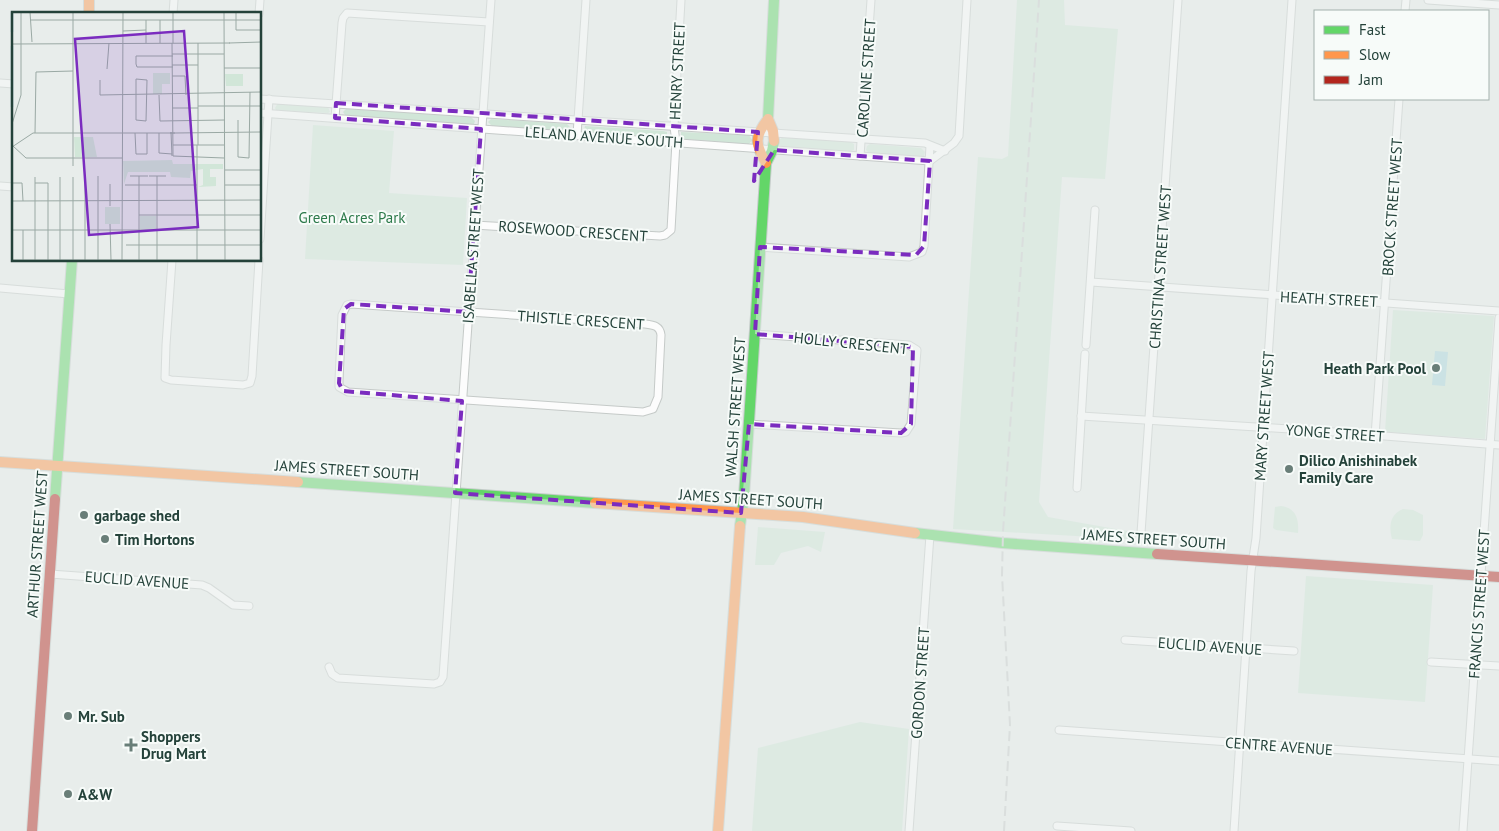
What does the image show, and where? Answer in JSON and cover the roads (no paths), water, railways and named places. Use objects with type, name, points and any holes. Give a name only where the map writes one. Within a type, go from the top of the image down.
[{"type":"street","name":"ISABELLA STREET WEST","points":[[329,667],[332,674],[338,678],[434,684],[440,682],[444,670],[491,0]]},
{"type":"street","points":[[577,135],[586,0]]},
{"type":"street","name":"HENRY STREET","points":[[676,142],[674,128],[680,0]]},
{"type":"street","name":"WALSH STREET WEST","points":[[718,831],[741,513],[744,497],[766,163],[774,150],[775,133],[768,119],[774,0]]},
{"type":"street","name":"CAROLINE STREET","points":[[860,156],[871,0]]},
{"type":"street","points":[[930,161],[957,140],[967,0]]},
{"type":"street","name":"CHRISTINA STREET WEST","points":[[1141,533],[1178,0]]},
{"type":"street","name":"MARY STREET WEST","points":[[1234,831],[1252,560],[1256,538],[1292,0]]},
{"type":"street","points":[[1428,0],[1499,5]]},
{"type":"street","points":[[335,118],[342,23],[347,12],[489,22]]},
{"type":"street","name":"LELAND AVENUE SOUTH","points":[[261,99],[674,128],[925,143],[945,151]]},
{"type":"street","points":[[261,225],[270,99]]},
{"type":"street","name":"BROCK STREET WEST","points":[[1375,436],[1399,100]]},
{"type":"street","name":"LELAND AVENUE SOUTH","points":[[261,113],[930,161]]},
{"type":"street","points":[[766,163],[757,148],[758,132],[768,119]]},
{"type":"street","name":"ROSEWOOD CRESCENT","points":[[474,225],[665,235],[671,230],[676,142]]},
{"type":"street","points":[[760,247],[909,257],[922,252],[924,246],[930,146]]},
{"type":"street","points":[[1086,345],[1095,210]]},
{"type":"street","name":"ARTHUR STREET WEST","points":[[32,831],[72,261]]},
{"type":"street","points":[[172,261],[165,378],[243,385],[250,383],[252,376],[259,261]]},
{"type":"street","name":"HEATH STREET","points":[[1091,282],[1499,311]]},
{"type":"street","points":[[0,288],[69,294]]},
{"type":"street","points":[[462,401],[348,392],[343,390],[339,387],[338,383],[342,315],[347,305],[351,304],[468,312]]},
{"type":"street","name":"THISTLE CRESCENT","points":[[462,401],[643,412],[654,409],[658,397],[662,335],[657,326],[468,312]]},
{"type":"street","name":"FRANCIS STREET WEST","points":[[1463,831],[1481,576],[1495,445],[1499,318]]},
{"type":"street","name":"HOLLY CRESCENT","points":[[749,424],[906,432],[911,424],[916,350],[909,345],[755,334]]},
{"type":"street","points":[[1077,488],[1085,354]]},
{"type":"street","name":"YONGE STREET","points":[[1081,416],[1495,445]]},
{"type":"street","name":"JAMES STREET SOUTH","points":[[0,462],[833,520],[930,535],[1002,543],[1499,577]]},
{"type":"street","name":"GORDON STREET","points":[[909,831],[930,535]]},
{"type":"street","name":"EUCLID AVENUE","points":[[50,574],[202,585],[210,588],[233,605],[249,606]]},
{"type":"street","name":"EUCLID AVENUE","points":[[1125,640],[1294,651]]},
{"type":"street","points":[[1431,662],[1499,666]]},
{"type":"street","name":"CENTRE AVENUE","points":[[1059,730],[1499,761]]},
{"type":"street","points":[[1057,826],[1131,831]]},
{"type":"water","points":[[1435,351],[1448,352],[1445,386],[1432,385]]},
{"type":"railway","points":[[1004,831],[1010,725],[1002,575],[1003,532],[1039,0]]},
{"type":"place","name":"Heath Park Pool","points":[[1436,368]]},
{"type":"place","name":"Dilico Anishinabek Family Care","points":[[1289,469]]},
{"type":"place","name":"garbage shed","points":[[84,515]]},
{"type":"place","name":"Tim Hortons","points":[[105,539]]},
{"type":"place","name":"Mr. Sub","points":[[68,716]]},
{"type":"place","name":"Shoppers Drug Mart","points":[[131,745]]},
{"type":"place","name":"A&W","points":[[68,794]]},
{"type":"park label","name":"Green Acres Park","points":[[352,217]]}]
